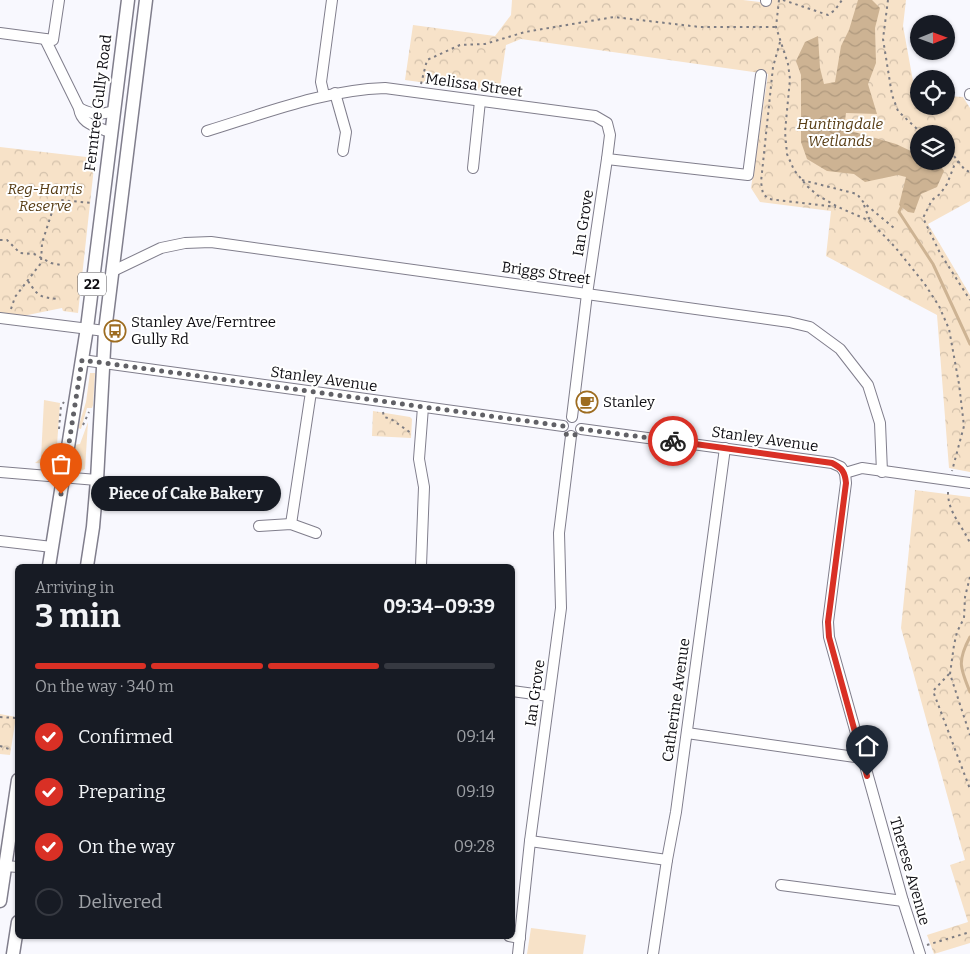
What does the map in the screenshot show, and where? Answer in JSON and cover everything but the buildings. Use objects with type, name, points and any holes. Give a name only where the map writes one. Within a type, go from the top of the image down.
[{"type":"main road","name":"Ferntree Gully Road","points":[[49,564],[87,328],[128,0]]},
{"type":"main road","name":"22","points":[[87,564],[97,480],[105,331],[146,0]]},
{"type":"main road","points":[[0,901],[11,867],[15,817]]},
{"type":"main road","points":[[13,954],[15,939]]},
{"type":"street","points":[[0,33],[53,40],[59,0]]},
{"type":"street","points":[[324,95],[321,82],[332,0]]},
{"type":"street","points":[[45,39],[79,108],[80,116],[85,123],[111,133]]},
{"type":"street","points":[[607,159],[748,175],[761,75]]},
{"type":"street","name":"Melissa Street","points":[[208,131],[324,95],[385,88],[595,116],[607,123]]},
{"type":"street","points":[[335,93],[346,132],[343,151]]},
{"type":"street","points":[[473,168],[480,102]]},
{"type":"street","points":[[79,108],[97,115],[114,111]]},
{"type":"street","name":"Ian Grove","points":[[572,418],[587,294],[610,134],[607,123]]},
{"type":"street","name":"Briggs Street","points":[[113,271],[161,248],[185,243],[210,242],[789,322],[810,327],[840,349],[868,385],[880,423],[882,472]]},
{"type":"street","points":[[4,318],[105,331]]},
{"type":"street","name":"Stanley Avenue","points":[[82,360],[563,426]]},
{"type":"street","points":[[291,524],[310,392]]},
{"type":"street","points":[[421,564],[424,487],[419,459],[423,407]]},
{"type":"street","points":[[572,418],[579,422],[581,429],[572,436],[566,434],[563,426],[565,420],[572,418]]},
{"type":"street","name":"Stanley Avenue","points":[[581,429],[832,463],[841,468],[845,473]]},
{"type":"street","name":"Ian Grove","points":[[518,954],[530,841],[561,608],[559,533],[572,436]]},
{"type":"street","name":"Catherine Avenue","points":[[653,954],[676,812],[725,448]]},
{"type":"street","points":[[845,473],[862,468],[970,483]]},
{"type":"street","points":[[0,472],[97,480]]},
{"type":"street","name":"Therese Avenue","points":[[845,473],[846,483],[828,622],[829,637],[862,758],[919,951]]},
{"type":"street","points":[[259,526],[291,524],[316,533]]},
{"type":"street","points":[[0,541],[52,547]]},
{"type":"street","points":[[515,691],[549,696]]},
{"type":"street","points":[[687,734],[862,758]]},
{"type":"street","points":[[530,841],[667,860]]},
{"type":"street","points":[[781,885],[903,901]]},
{"type":"street","points":[[515,937],[520,938]]},
{"type":"path","points":[[842,0],[835,10],[828,15],[799,4],[781,0],[776,27],[788,64],[790,79],[785,132],[787,154],[794,170],[817,195],[838,207],[870,221],[895,247],[924,283],[939,306],[949,329],[964,426],[952,472],[956,474]]},
{"type":"path","points":[[799,4],[800,0]]},
{"type":"path","points":[[888,0],[883,39],[892,95],[898,111],[913,125]]},
{"type":"path","points":[[418,93],[427,60],[460,45],[485,44],[525,32],[614,17],[700,27],[776,27]]},
{"type":"path","points":[[780,42],[773,67],[762,182],[763,194],[768,199],[838,207]]},
{"type":"path","points":[[955,156],[965,170],[970,172]]},
{"type":"path","points":[[959,161],[954,166],[947,184],[940,194],[932,200],[923,218],[940,253],[970,300]]},
{"type":"path","points":[[802,180],[857,194],[864,203],[894,228]]},
{"type":"path","points":[[4,318],[15,297],[41,264],[42,243],[52,209],[61,200],[93,203]]},
{"type":"path","points":[[864,203],[870,221]]},
{"type":"path","points":[[0,240],[7,240],[20,253],[34,254],[41,259],[61,265]]},
{"type":"path","points":[[28,281],[36,294],[42,297],[57,299]]},
{"type":"path","points":[[60,435],[61,406],[66,400]]},
{"type":"path","points":[[82,428],[89,412]]},
{"type":"path","points":[[382,412],[384,417],[413,435]]},
{"type":"path","points":[[948,492],[948,503],[954,518],[963,528],[970,543]]},
{"type":"path","points":[[970,577],[965,597],[964,618],[957,632],[950,674],[970,735]]},
{"type":"path","points":[[950,674],[933,691],[970,789]]},
{"type":"path","points":[[0,717],[15,718]]},
{"type":"path","points":[[0,746],[12,750]]},
{"type":"path","points":[[919,951],[970,932]]},
{"type":"green space","name":"Huntingdale Wetlands","points":[[512,0],[743,0],[769,3],[770,0],[906,0],[903,26],[911,70],[910,115],[955,115],[955,97],[963,97],[970,108],[970,201],[928,224],[970,295],[970,472],[949,468],[937,315],[826,256],[831,211],[760,202],[751,188],[768,74],[521,39],[506,45],[499,93],[405,80],[413,25],[495,36],[511,15]]},
{"type":"green space","name":"Reg-Harris Reserve","points":[[0,147],[95,158],[78,313],[63,311],[62,308],[8,319],[0,318]]},
{"type":"green space","points":[[90,373],[95,373],[93,405],[92,408],[87,408],[81,429],[78,428],[86,402]]},
{"type":"green space","points":[[44,400],[60,403],[57,445],[51,464],[35,463],[41,458]]},
{"type":"green space","points":[[373,411],[410,417],[412,419],[411,438],[372,436]]},
{"type":"green space","points":[[88,422],[85,469],[79,472],[74,463],[74,445],[80,444]]},
{"type":"green space","points":[[915,490],[970,497],[970,943],[934,954],[927,935],[968,922],[950,865],[965,860],[901,628]]},
{"type":"green space","points":[[0,714],[15,717],[10,755],[0,754]]},
{"type":"green space","points":[[531,928],[586,935],[583,954],[527,954]]},
{"type":"water","points":[[858,0],[872,0],[880,8],[875,28],[876,63],[868,84],[877,114],[846,113],[844,129],[896,144],[910,151],[910,170],[944,171],[937,187],[921,194],[914,213],[908,212],[899,205],[906,177],[898,175],[865,182],[854,174],[827,171],[807,159],[801,142],[801,75],[796,61],[805,42],[818,36],[820,68],[824,84],[835,82],[841,46],[849,30]]},
{"type":"waterway","points":[[903,203],[899,212],[933,264],[970,344]]},
{"type":"waterway","points":[[970,637],[963,652],[961,664],[970,692]]},
{"type":"way so far","points":[[61,494],[82,360],[563,426],[566,434],[572,436],[581,429],[673,441]]},
{"type":"place","name":"Stanley Ave/Ferntree Gully Rd","points":[[115,331]]},
{"type":"place","name":"Stanley","points":[[587,402]]},
{"type":"place","name":"Piece of Cake Bakery","points":[[61,494]]},
{"type":"route","points":[[673,441],[832,463],[841,468],[845,473],[846,483],[828,622],[829,637],[867,776]]}]
